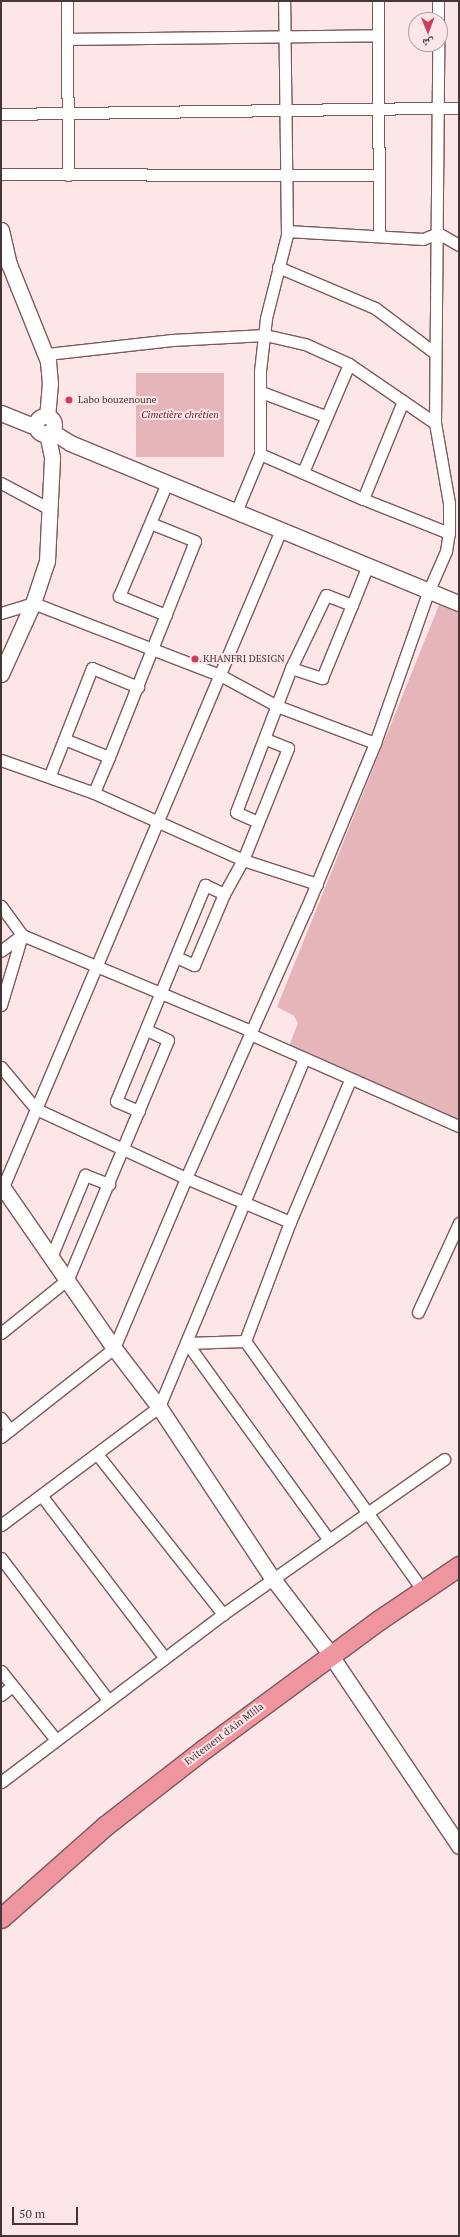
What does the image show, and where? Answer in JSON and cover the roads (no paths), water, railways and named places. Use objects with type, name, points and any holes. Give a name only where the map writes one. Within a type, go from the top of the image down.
[{"type":"highway","name":"Evitement d'Ain Mlila","points":[[1,1918],[59,1866],[146,1794],[417,1582],[459,1552]]},
{"type":"highway","name":"Evitement d'Ain Mlila","points":[[1,1903],[178,1756],[328,1652],[459,1566]]},
{"type":"street","points":[[67,1],[68,175]]},
{"type":"street","points":[[236,512],[260,454],[260,371],[266,318],[287,231],[284,1]]},
{"type":"street","points":[[378,1],[377,109],[379,235]]},
{"type":"street","points":[[438,1],[438,12]]},
{"type":"street","points":[[68,38],[378,35]]},
{"type":"street","points":[[1,1418],[5,1434],[114,1348],[186,1178],[317,884],[375,743],[429,590],[446,551],[449,533],[449,503],[435,423],[438,233],[438,52]]},
{"type":"street","points":[[1,114],[286,109],[459,108]]},
{"type":"street","points":[[1,174],[286,177],[378,175]]},
{"type":"street","points":[[287,231],[379,235],[423,239],[438,233]]},
{"type":"street","points":[[438,233],[459,245]]},
{"type":"street","points":[[1,236],[9,264],[47,354],[50,383],[47,416],[40,417],[52,457],[48,554],[33,603],[1,674]]},
{"type":"street","points":[[278,267],[375,308],[435,353]]},
{"type":"street","points":[[47,354],[172,340],[265,335],[305,344],[349,364],[435,423]]},
{"type":"street","points":[[303,472],[349,364]]},
{"type":"street","points":[[261,392],[326,416]]},
{"type":"street","points":[[363,499],[403,401]]},
{"type":"street","points":[[1,413],[236,512],[459,603]]},
{"type":"street","points":[[260,454],[363,499],[449,533]]},
{"type":"street","points":[[166,616],[119,596],[167,483]]},
{"type":"street","points":[[1,484],[50,509]]},
{"type":"street","points":[[94,793],[154,648],[195,542],[150,523]]},
{"type":"street","points":[[281,530],[2,1186],[52,1255],[114,1348],[159,1407],[273,1579],[328,1652],[459,1846]]},
{"type":"street","points":[[291,668],[322,678],[368,565]]},
{"type":"street","points":[[258,822],[236,812],[266,739],[291,668],[326,595],[352,605]]},
{"type":"street","points":[[1,613],[33,603],[154,648],[220,675],[277,706],[375,743]]},
{"type":"street","points":[[50,775],[92,668],[138,687]]},
{"type":"street","points":[[64,739],[109,757]]},
{"type":"street","points":[[176,957],[194,965],[224,894],[243,860],[288,748],[266,739]]},
{"type":"street","points":[[1,760],[50,775],[94,793],[157,820],[243,860],[317,884]]},
{"type":"street","points":[[139,1111],[116,1101],[147,1030],[205,886],[224,894]]},
{"type":"street","points":[[1,906],[22,935],[97,964],[162,992],[350,1080],[459,1126]]},
{"type":"street","points":[[1,951],[22,935]]},
{"type":"street","points":[[1,1005],[22,935]]},
{"type":"street","points":[[1,1333],[68,1279],[168,1040],[147,1030]]},
{"type":"street","points":[[1,1525],[159,1407],[187,1343],[243,1201],[304,1058]]},
{"type":"street","points":[[1,1067],[36,1109],[122,1150],[290,1222]]},
{"type":"street","points":[[245,1341],[290,1222],[350,1080]]},
{"type":"street","points":[[52,1255],[85,1175],[108,1184]]},
{"type":"street","points":[[418,1312],[459,1224]]},
{"type":"street","points":[[187,1343],[245,1341]]},
{"type":"street","points":[[245,1341],[366,1513],[417,1582]]},
{"type":"street","points":[[187,1343],[329,1540]]},
{"type":"street","points":[[97,1454],[223,1614]]},
{"type":"street","points":[[1,1782],[164,1657],[444,1459]]},
{"type":"street","points":[[41,1495],[164,1657]]},
{"type":"street","points":[[1,1558],[108,1700]]},
{"type":"street","points":[[1,1671],[56,1740]]},
{"type":"street","points":[[1,1695],[12,1686]]},
{"type":"place","name":"Labo bouzenoune","points":[[69,400]]},
{"type":"place","name":"KHANFRI DESIGN","points":[[195,659]]},
{"type":"park label","name":"Cimetière chrétien","points":[[180,415]]}]
